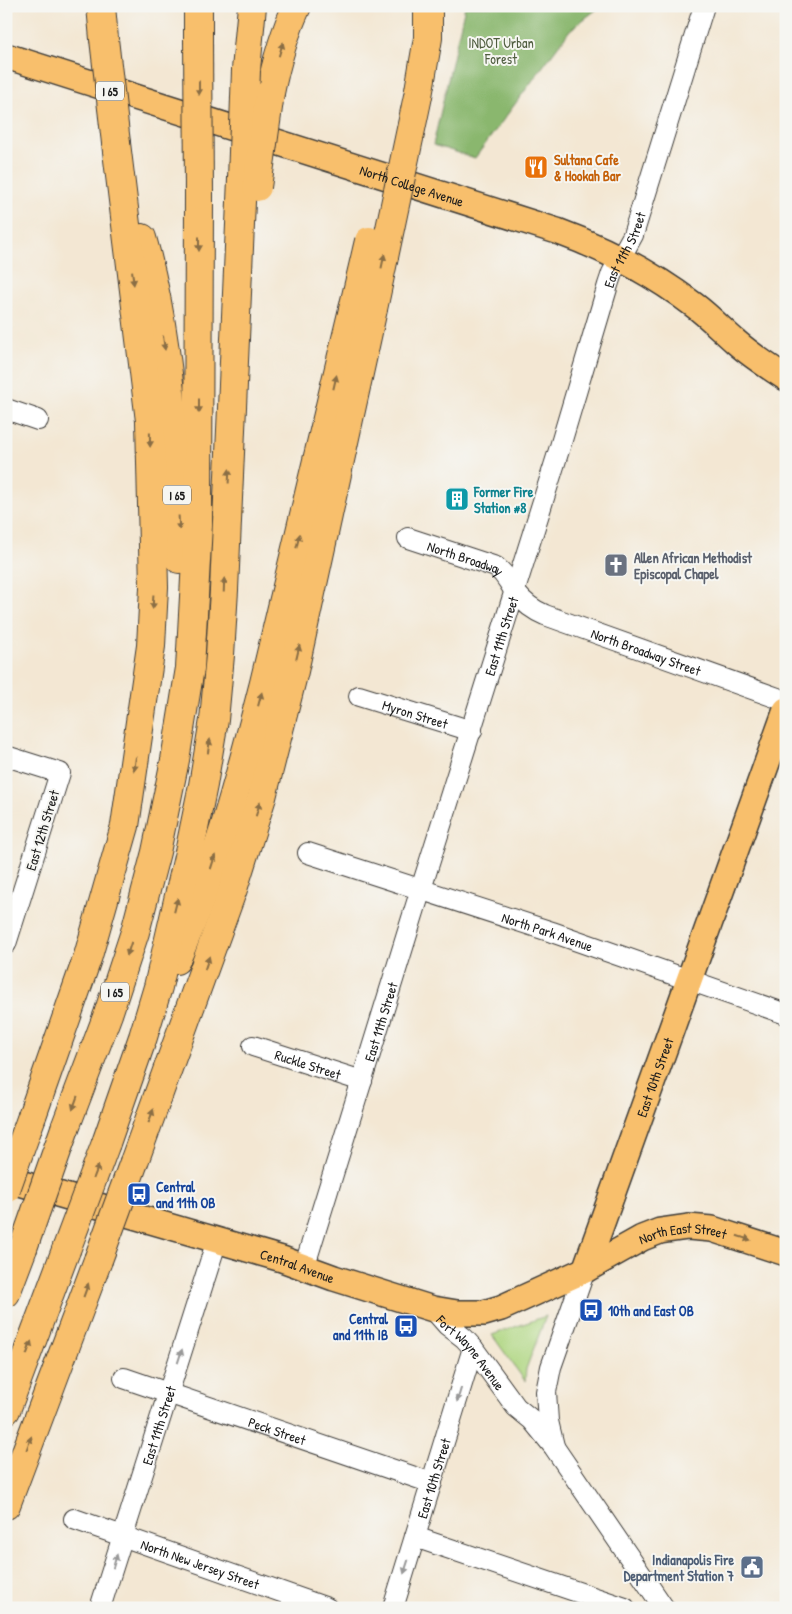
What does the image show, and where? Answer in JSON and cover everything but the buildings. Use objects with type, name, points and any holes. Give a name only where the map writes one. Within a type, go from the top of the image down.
[{"type":"highway","name":"I 65","points":[[6,1292],[108,1014],[135,932],[156,852],[170,757],[176,664],[179,530],[173,415],[161,323],[153,280],[143,239],[128,194],[116,143],[101,6]]},
{"type":"highway","points":[[156,852],[175,760],[190,668],[198,525],[198,6]]},
{"type":"highway","points":[[6,1410],[106,1143],[143,1037],[158,987],[203,785],[214,720],[220,655],[233,388],[249,183],[246,70],[252,6]]},
{"type":"highway","points":[[249,183],[278,57],[297,6]]},
{"type":"highway","points":[[6,1505],[220,926],[262,797],[294,671],[363,307],[424,6]]},
{"type":"highway","points":[[143,1037],[192,923],[240,777],[418,96],[428,38],[428,6]]},
{"type":"highway","points":[[6,1189],[88,956],[125,826],[150,646],[154,587],[150,420],[116,143]]},
{"type":"main road","name":"North College Avenue","points":[[6,56],[556,232],[591,245],[655,278],[694,305],[755,358],[786,378]]},
{"type":"main road","points":[[755,358],[786,360]]},
{"type":"main road","name":"East 10th Street","points":[[584,1270],[786,710]]},
{"type":"main road","name":"Central Avenue","points":[[6,1178],[282,1259],[433,1310],[457,1313],[484,1313],[501,1308],[584,1270]]},
{"type":"main road","name":"North East Street","points":[[584,1270],[652,1234],[688,1227],[712,1229],[728,1233],[786,1253]]},
{"type":"street","name":"East 11th Street","points":[[304,1268],[559,450],[608,285],[612,273],[621,259],[636,227],[704,6]]},
{"type":"street","points":[[6,409],[38,420]]},
{"type":"street","name":"North Broadway","points":[[408,538],[491,565],[506,576],[514,591]]},
{"type":"street","name":"North Broadway Street","points":[[514,591],[534,610],[545,615],[786,701]]},
{"type":"street","name":"Myron Street","points":[[359,696],[472,731]]},
{"type":"street","name":"East 12th Street","points":[[6,756],[60,773],[6,944]]},
{"type":"street","name":"North Park Avenue","points":[[308,853],[552,932],[786,1014]]},
{"type":"street","name":"Ruckle Street","points":[[253,1046],[362,1081]]},
{"type":"street","name":"East 11th Street","points":[[100,1608],[217,1240]]},
{"type":"street","name":"East 10th Street","points":[[554,1448],[548,1422],[546,1392],[551,1368],[584,1270]]},
{"type":"street","name":"Fort Wayne Avenue","points":[[433,1310],[447,1326],[464,1338],[473,1348],[516,1407],[532,1420],[554,1448],[664,1608]]},
{"type":"street","name":"Fort Wayne Avenue","points":[[433,1310],[457,1318],[481,1336],[528,1403],[532,1420]]},
{"type":"street","name":"East 10th Street","points":[[393,1608],[473,1348]]},
{"type":"street","name":"Peck Street","points":[[124,1378],[432,1483]]},
{"type":"street","name":"North New Jersey Street","points":[[74,1519],[327,1608]]},
{"type":"street","points":[[415,1537],[625,1608]]},
{"type":"green space","name":"INDOT Urban Forest","points":[[465,6],[601,6],[570,30],[475,158],[433,145]]},
{"type":"green space","points":[[546,1316],[526,1369],[525,1381],[492,1335]]},
{"type":"place","name":"Sultana Cafe & Hookah Bar","points":[[536,167]]},
{"type":"place","name":"Former Fire Station #8","points":[[457,499]]},
{"type":"place","name":"Allen African Methodist Episcopal Chapel","points":[[616,565]]},
{"type":"place","name":"Central and 11th OB","points":[[139,1194]]},
{"type":"place","name":"10th and East OB","points":[[591,1310]]},
{"type":"place","name":"Central and 11th IB","points":[[406,1326]]},
{"type":"place","name":"Indianapolis Fire Department Station 7","points":[[752,1567]]}]
